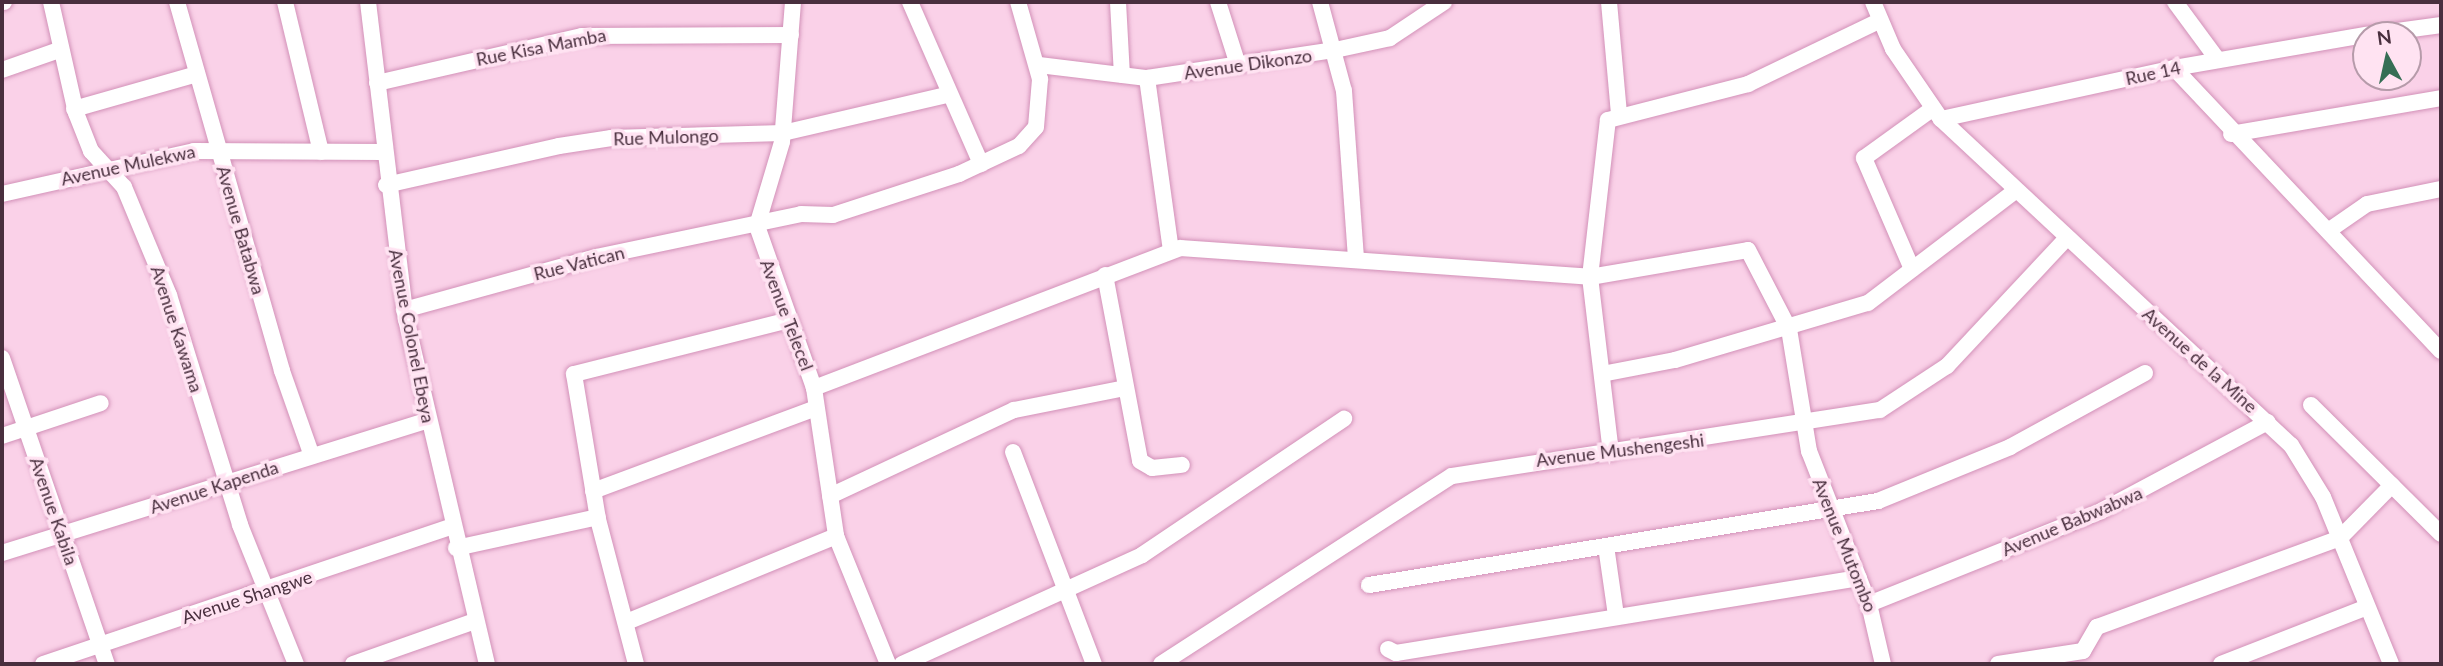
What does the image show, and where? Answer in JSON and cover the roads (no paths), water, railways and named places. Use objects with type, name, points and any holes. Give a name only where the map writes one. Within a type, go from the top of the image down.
[{"type":"street","name":"Avenue Kawama","points":[[54,2],[60,50],[75,109],[91,151],[124,187],[169,295],[226,484],[296,664]]},
{"type":"street","name":"Avenue Batabwa","points":[[177,2],[218,149],[312,456]]},
{"type":"street","points":[[285,2],[321,152]]},
{"type":"street","name":"Avenue Colonel Ebeya","points":[[368,2],[386,185],[404,310],[451,527],[487,664]]},
{"type":"street","points":[[757,226],[783,132],[793,2]]},
{"type":"street","points":[[910,2],[946,95],[981,164]]},
{"type":"street","points":[[1018,2],[1039,65]]},
{"type":"street","points":[[1118,2],[1122,75]]},
{"type":"street","points":[[1320,2],[1335,51],[1354,175],[1356,258]]},
{"type":"street","name":"Avenue Dikonzo","points":[[1039,65],[1147,78],[1335,51],[1390,38],[1425,5],[1444,2]]},
{"type":"street","points":[[1609,2],[1619,114]]},
{"type":"street","name":"Avenue de la Mine","points":[[1873,2],[1879,21],[1937,114],[2066,239],[2268,422],[2309,472],[2340,538],[2391,664]]},
{"type":"street","points":[[2175,2],[2217,59]]},
{"type":"street","points":[[1222,4],[1238,65]]},
{"type":"street","points":[[1611,453],[1590,277],[1606,124],[1619,114],[1739,87],[1879,21]]},
{"type":"street","name":"Rue 14","points":[[2422,28],[2441,25]]},
{"type":"street","name":"Rue Kisa Mamba","points":[[377,83],[582,36],[791,34]]},
{"type":"street","name":"Rue 14","points":[[1937,114],[2217,59],[2352,37]]},
{"type":"street","points":[[2,70],[60,50]]},
{"type":"street","name":"Rue Vatican","points":[[404,310],[596,257],[850,210],[981,164],[1034,131],[1039,65]]},
{"type":"street","points":[[2174,68],[2231,134],[2328,231],[2441,351]]},
{"type":"street","points":[[75,109],[197,74]]},
{"type":"street","points":[[1147,78],[1171,250]]},
{"type":"street","name":"Rue Mulongo","points":[[386,185],[611,138],[783,132],[946,95]]},
{"type":"street","points":[[2231,134],[2441,98]]},
{"type":"street","points":[[1912,269],[1864,158],[1937,114]]},
{"type":"street","name":"Avenue Mulekwa","points":[[2,194],[218,149],[383,152]]},
{"type":"street","points":[[2328,231],[2367,204],[2441,188]]},
{"type":"street","points":[[1602,374],[1789,329],[1868,303],[2015,191]]},
{"type":"street","name":"Avenue Telecel","points":[[757,226],[814,388],[836,536],[888,664]]},
{"type":"street","name":"Avenue Mushengeshi","points":[[1161,664],[1452,476],[1807,425],[1880,410],[1931,380],[2066,239]]},
{"type":"street","points":[[814,388],[1171,250],[1223,247],[1590,277]]},
{"type":"street","name":"Avenue Mutombo","points":[[1590,277],[1748,250],[1789,329],[1807,425],[1828,510],[1869,604],[1883,664]]},
{"type":"street","points":[[1105,275],[1140,461],[1152,468],[1182,465]]},
{"type":"street","points":[[636,664],[629,621],[593,491],[576,398],[579,369],[686,350],[789,320]]},
{"type":"street","name":"Avenue Kabila","points":[[2,358],[107,664]]},
{"type":"street","points":[[1369,585],[1878,501],[2010,447],[2145,373]]},
{"type":"street","points":[[830,496],[1014,410],[1125,388]]},
{"type":"street","points":[[2,436],[101,403]]},
{"type":"street","points":[[2311,405],[2441,534]]},
{"type":"street","points":[[593,491],[816,408]]},
{"type":"street","points":[[902,664],[1142,555],[1344,419]]},
{"type":"street","name":"Avenue Kapenda","points":[[2,553],[427,421]]},
{"type":"street","name":"Avenue Babwabwa","points":[[1869,604],[2102,511],[2268,422]]},
{"type":"street","points":[[1013,452],[1064,592],[1094,664]]},
{"type":"street","points":[[1998,664],[2083,651],[2097,627],[2340,538],[2392,485]]},
{"type":"street","points":[[456,548],[598,516]]},
{"type":"street","name":"Avenue Shangwe","points":[[43,664],[267,591],[451,527]]},
{"type":"street","points":[[629,621],[836,536]]},
{"type":"street","points":[[1606,546],[1616,615]]},
{"type":"street","points":[[1388,649],[1396,653],[1616,615],[1859,578]]},
{"type":"street","points":[[2221,664],[2367,607]]},
{"type":"street","points":[[353,664],[475,621]]}]
